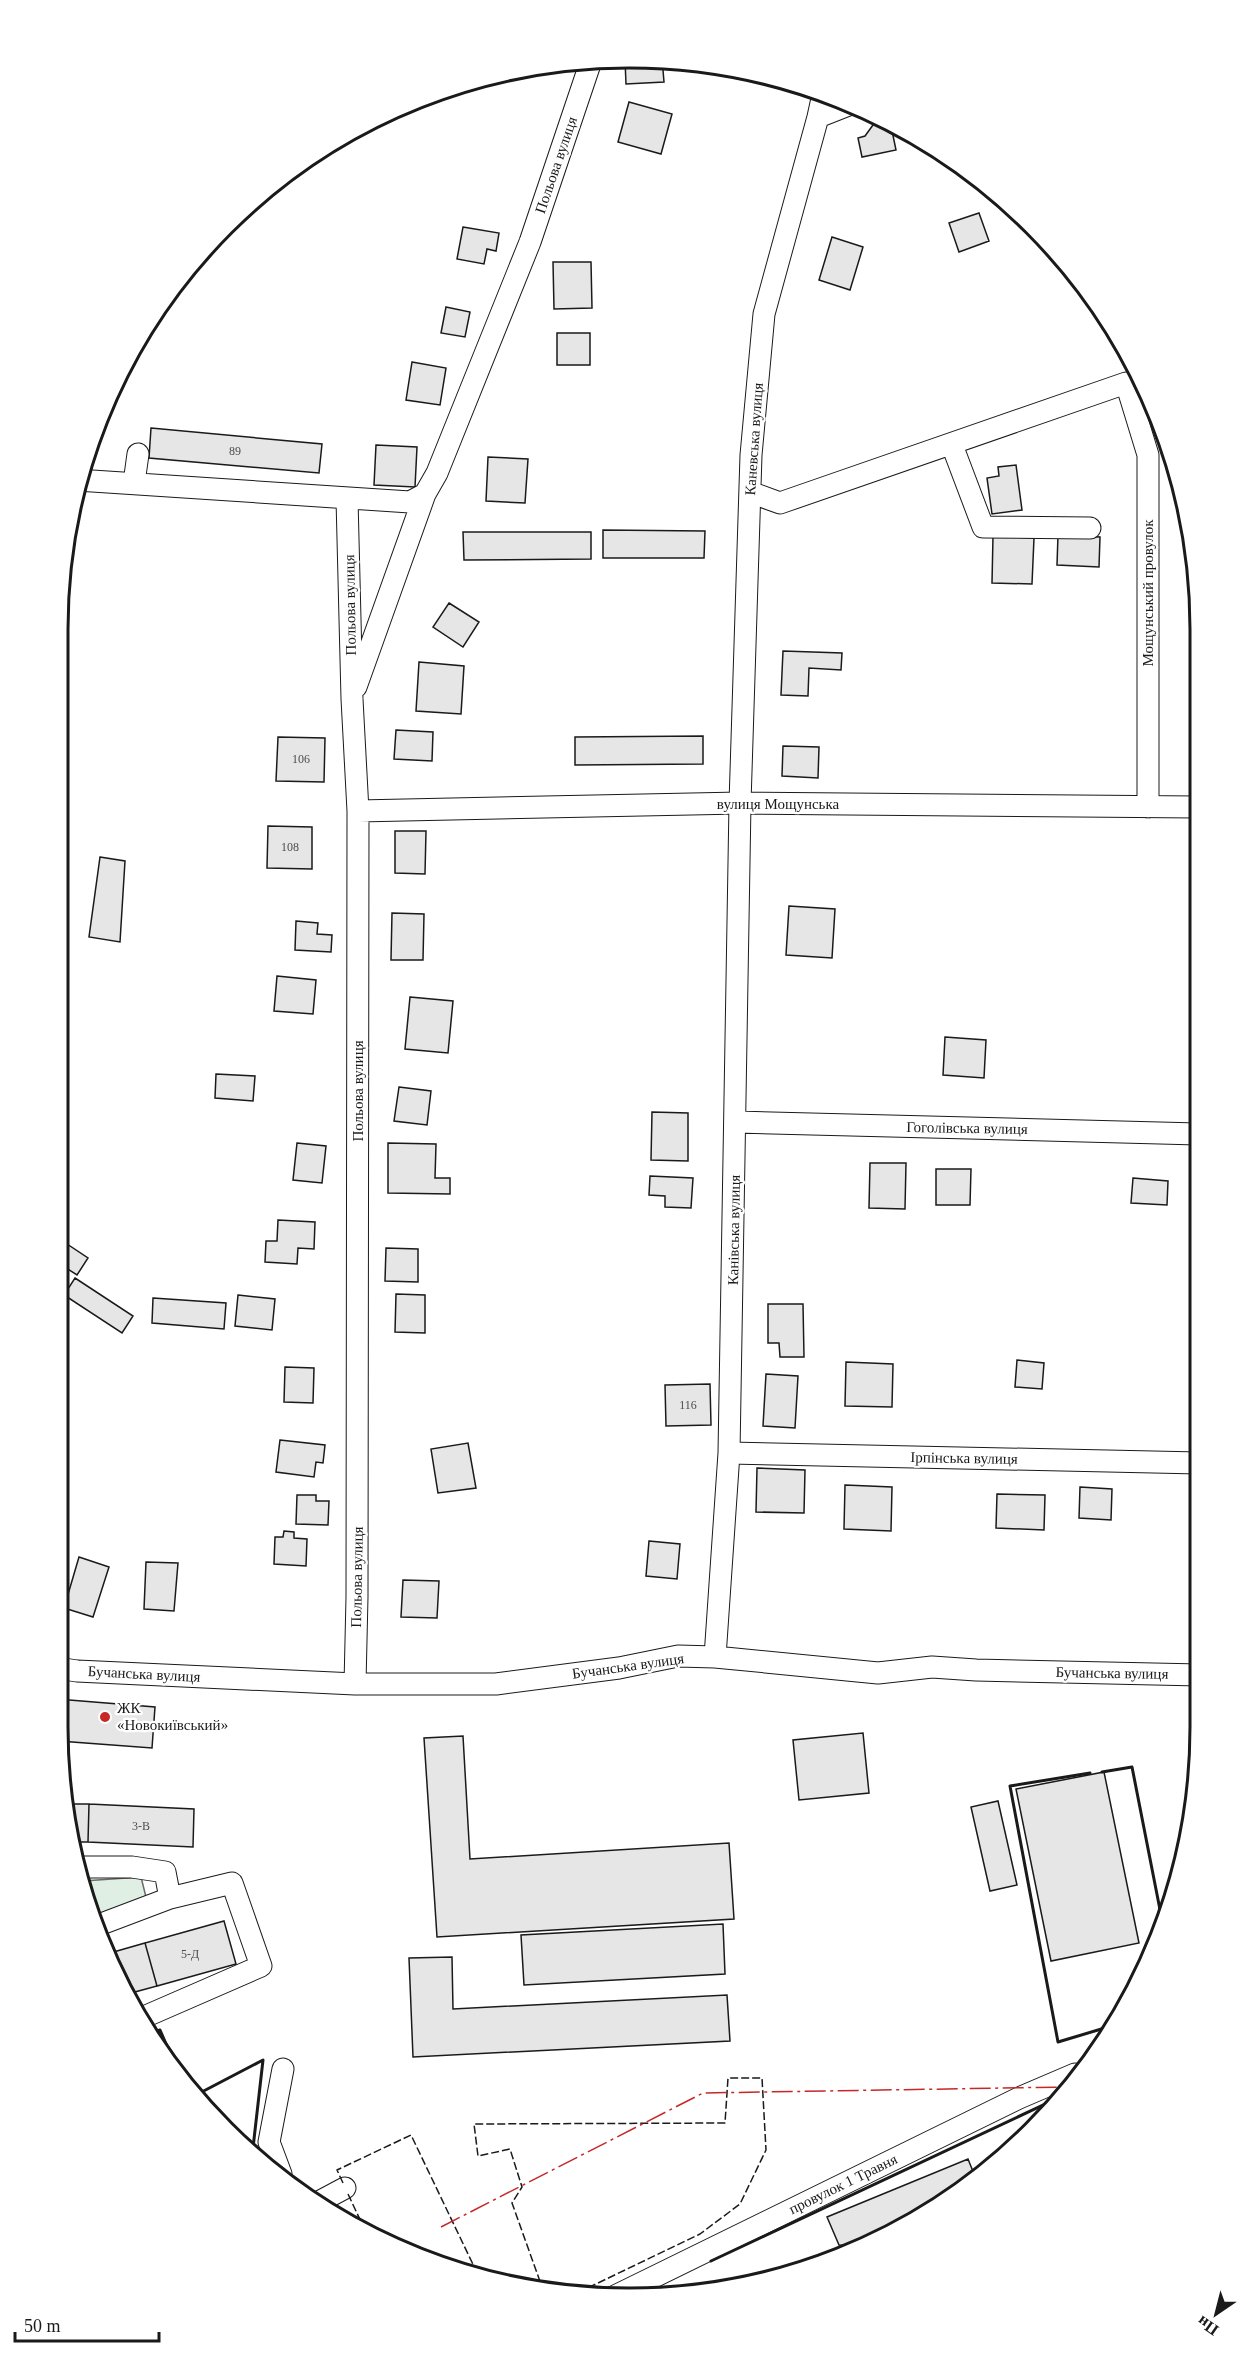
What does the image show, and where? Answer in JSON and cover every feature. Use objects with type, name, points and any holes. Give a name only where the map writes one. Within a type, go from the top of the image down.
[{"type":"street","name":"Польова вулиця","points":[[352,699],[425,494],[437,473],[530,242],[588,69]]},
{"type":"street","name":"Каневська вулиця","points":[[740,803],[750,492],[764,314],[821,102]]},
{"type":"street","points":[[818,117],[840,108]]},
{"type":"street","name":"Мощунський провулок","points":[[750,492],[780,503],[952,445],[1133,380]]},
{"type":"street","name":"Мощунський провулок","points":[[1133,382],[1148,455],[1148,807]]},
{"type":"street","points":[[952,445],[983,527],[1090,528]]},
{"type":"street","points":[[134,483],[138,454]]},
{"type":"street","points":[[88,481],[410,502],[425,494]]},
{"type":"street","name":"Польова вулиця","points":[[347,499],[352,699],[358,811],[355,1684]]},
{"type":"street","name":"вулиця Мощунська","points":[[358,811],[740,803],[1190,807]]},
{"type":"street","name":"Канівська вулиця","points":[[715,1657],[729,1453],[740,803]]},
{"type":"street","name":"Гоголівська вулиця","points":[[736,1122],[1190,1134]]},
{"type":"street","name":"Ірпінська вулиця","points":[[729,1453],[1190,1463]]},
{"type":"street","name":"Бучанська вулиця","points":[[68,1670],[355,1684],[496,1684],[619,1668],[678,1656],[715,1657],[878,1673],[932,1667],[1190,1675]]},
{"type":"street","points":[[86,1867],[132,1867],[165,1872],[170,1898]]},
{"type":"street","points":[[103,1923],[170,1898],[232,1883],[261,1966],[148,2015]]},
{"type":"street","points":[[277,2164],[269,2142],[283,2069]]},
{"type":"street","name":"провулок 1 Травня","points":[[631,2288],[1019,2098],[1067,2077]]},
{"type":"street","points":[[325,2199],[345,2188]]},
{"type":"green space","points":[[141,1877],[146,1897],[100,1916],[89,1881]]},
{"type":"building","points":[[625,68],[663,69],[664,82],[626,84]]},
{"type":"building","points":[[629,102],[672,114],[661,154],[618,142]]},
{"type":"building","points":[[873,125],[893,134],[896,150],[862,157],[858,138],[865,136]]},
{"type":"building","points":[[979,213],[989,241],[959,252],[949,223]]},
{"type":"building","points":[[463,227],[499,233],[496,251],[487,249],[484,264],[457,259]]},
{"type":"building","points":[[832,237],[863,247],[850,290],[819,280]]},
{"type":"building","points":[[553,262],[591,262],[592,308],[554,309]]},
{"type":"building","points":[[446,307],[470,312],[465,337],[441,333]]},
{"type":"building","points":[[557,333],[590,333],[590,365],[557,365]]},
{"type":"building","points":[[412,362],[446,368],[440,405],[406,400]]},
{"type":"building","points":[[151,428],[322,444],[319,473],[149,458]]},
{"type":"building","points":[[376,445],[417,447],[415,487],[374,485]]},
{"type":"building","points":[[488,457],[528,459],[525,503],[486,501]]},
{"type":"building","points":[[1016,465],[1022,510],[992,514],[987,478],[999,476],[998,467]]},
{"type":"building","points":[[603,530],[705,531],[704,558],[603,558]]},
{"type":"building","points":[[463,532],[591,532],[591,559],[464,560]]},
{"type":"building","points":[[1058,535],[1100,537],[1099,567],[1057,565]]},
{"type":"building","points":[[993,536],[1034,538],[1032,584],[992,583]]},
{"type":"building","points":[[449,603],[479,622],[463,647],[433,627]]},
{"type":"building","points":[[783,651],[842,653],[841,670],[809,668],[808,696],[781,695]]},
{"type":"building","points":[[419,662],[464,666],[461,714],[416,711]]},
{"type":"building","points":[[396,730],[433,732],[432,761],[394,759]]},
{"type":"building","points":[[703,736],[703,764],[575,765],[575,737]]},
{"type":"building","points":[[278,737],[325,738],[324,782],[276,781]]},
{"type":"building","points":[[783,746],[819,747],[818,778],[782,776]]},
{"type":"building","points":[[268,826],[312,827],[312,869],[267,868]]},
{"type":"building","points":[[395,831],[426,831],[425,874],[395,873]]},
{"type":"building","points":[[100,857],[125,861],[120,942],[89,937]]},
{"type":"building","points":[[789,906],[835,909],[832,958],[786,955]]},
{"type":"building","points":[[392,913],[424,914],[423,960],[391,960]]},
{"type":"building","points":[[296,921],[318,923],[317,934],[332,935],[331,952],[295,950]]},
{"type":"building","points":[[277,976],[316,980],[313,1014],[274,1011]]},
{"type":"building","points":[[410,997],[453,1001],[448,1053],[405,1049]]},
{"type":"building","points":[[945,1037],[986,1040],[984,1078],[943,1075]]},
{"type":"building","points":[[216,1074],[255,1076],[253,1101],[215,1098]]},
{"type":"building","points":[[399,1087],[431,1091],[427,1125],[394,1121]]},
{"type":"building","points":[[652,1112],[688,1113],[688,1161],[651,1160]]},
{"type":"building","points":[[297,1143],[326,1146],[322,1183],[293,1180]]},
{"type":"building","points":[[388,1143],[436,1144],[435,1178],[450,1178],[450,1194],[388,1193]]},
{"type":"building","points":[[870,1163],[906,1163],[905,1209],[869,1208]]},
{"type":"building","points":[[936,1169],[971,1169],[970,1205],[936,1205]]},
{"type":"building","points":[[650,1176],[693,1178],[691,1208],[665,1207],[665,1196],[649,1195]]},
{"type":"building","points":[[1133,1178],[1168,1181],[1167,1205],[1131,1203]]},
{"type":"building","points":[[278,1220],[315,1222],[314,1249],[298,1248],[297,1264],[265,1262],[266,1241],[277,1241]]},
{"type":"building","points":[[68,1245],[88,1258],[77,1275],[68,1269]]},
{"type":"building","points":[[386,1248],[418,1249],[418,1282],[385,1281]]},
{"type":"building","points":[[75,1278],[133,1316],[122,1333],[68,1298],[68,1289]]},
{"type":"building","points":[[396,1294],[425,1295],[425,1333],[395,1332]]},
{"type":"building","points":[[238,1295],[275,1299],[272,1330],[235,1326]]},
{"type":"building","points":[[153,1298],[226,1303],[224,1329],[152,1323]]},
{"type":"building","points":[[768,1304],[803,1304],[804,1357],[780,1357],[779,1343],[768,1343]]},
{"type":"building","points":[[1017,1360],[1044,1363],[1042,1389],[1015,1387]]},
{"type":"building","points":[[846,1362],[893,1364],[892,1407],[845,1406]]},
{"type":"building","points":[[285,1367],[314,1368],[313,1403],[284,1402]]},
{"type":"building","points":[[766,1374],[798,1376],[795,1428],[763,1426]]},
{"type":"building","points":[[710,1384],[711,1425],[666,1426],[665,1385]]},
{"type":"building","points":[[280,1440],[325,1445],[323,1463],[316,1462],[314,1477],[276,1472]]},
{"type":"building","points":[[468,1443],[476,1488],[438,1493],[431,1449]]},
{"type":"building","points":[[757,1468],[805,1470],[804,1513],[756,1512]]},
{"type":"building","points":[[845,1485],[892,1487],[891,1531],[844,1529]]},
{"type":"building","points":[[1080,1487],[1112,1489],[1111,1520],[1079,1518]]},
{"type":"building","points":[[997,1494],[1045,1495],[1044,1530],[996,1528]]},
{"type":"building","points":[[297,1495],[316,1495],[316,1501],[329,1501],[328,1525],[296,1524]]},
{"type":"building","points":[[284,1531],[294,1532],[294,1538],[307,1539],[306,1566],[274,1564],[275,1537],[283,1537]]},
{"type":"building","points":[[649,1541],[680,1544],[677,1579],[646,1576]]},
{"type":"building","points":[[79,1557],[109,1567],[93,1617],[68,1609],[68,1594]]},
{"type":"building","points":[[146,1562],[178,1563],[174,1611],[144,1609]]},
{"type":"building","points":[[403,1580],[439,1581],[437,1618],[401,1617]]},
{"type":"building","name":"ЖК «Новокиївський»","points":[[68,1700],[155,1707],[152,1748],[68,1742]]},
{"type":"building","points":[[863,1733],[869,1793],[799,1800],[793,1740]]},
{"type":"building","points":[[463,1736],[470,1859],[729,1843],[734,1919],[437,1937],[424,1738]]},
{"type":"building","points":[[1104,1772],[1139,1943],[1051,1961],[1016,1789]]},
{"type":"building","points":[[998,1801],[1017,1885],[990,1891],[971,1807]]},
{"type":"building","points":[[73,1804],[89,1804],[88,1842],[79,1842]]},
{"type":"building","points":[[89,1804],[194,1809],[193,1847],[88,1842]]},
{"type":"building","points":[[224,1921],[236,1964],[157,1986],[145,1943]]},
{"type":"building","points":[[723,1924],[725,1974],[524,1985],[521,1935]]},
{"type":"building","points":[[145,1943],[157,1986],[134,1992],[114,1952]]},
{"type":"building","points":[[452,1957],[453,2009],[727,1995],[730,2041],[413,2057],[409,1958]]},
{"type":"building","points":[[968,2159],[973,2171],[910,2213],[846,2245],[839,2245],[827,2217]]},
{"type":"fence","points":[[540,2281],[512,2203],[522,2187],[510,2149],[478,2156],[474,2124],[725,2123],[728,2078],[762,2078],[766,2150],[740,2204],[700,2234],[590,2287]]},
{"type":"fence","points":[[343,2183],[337,2170],[411,2135],[474,2266]]},
{"type":"fence","points":[[348,2194],[360,2220]]},
{"type":"wall","points":[[1102,1772],[1132,1767],[1160,1910]]},
{"type":"wall","points":[[1090,1773],[1010,1786],[1058,2042],[1102,2029]]},
{"type":"wall","points":[[157,2031],[160,2030],[167,2045]]},
{"type":"wall","points":[[203,2092],[263,2060],[253,2144]]},
{"type":"wall","points":[[711,2261],[1044,2105]]},
{"type":"power","points":[[441,2227],[703,2093],[1059,2087]]},
{"type":"place","name":"ЖК «Новокиївський»","points":[[105,1717]]}]
